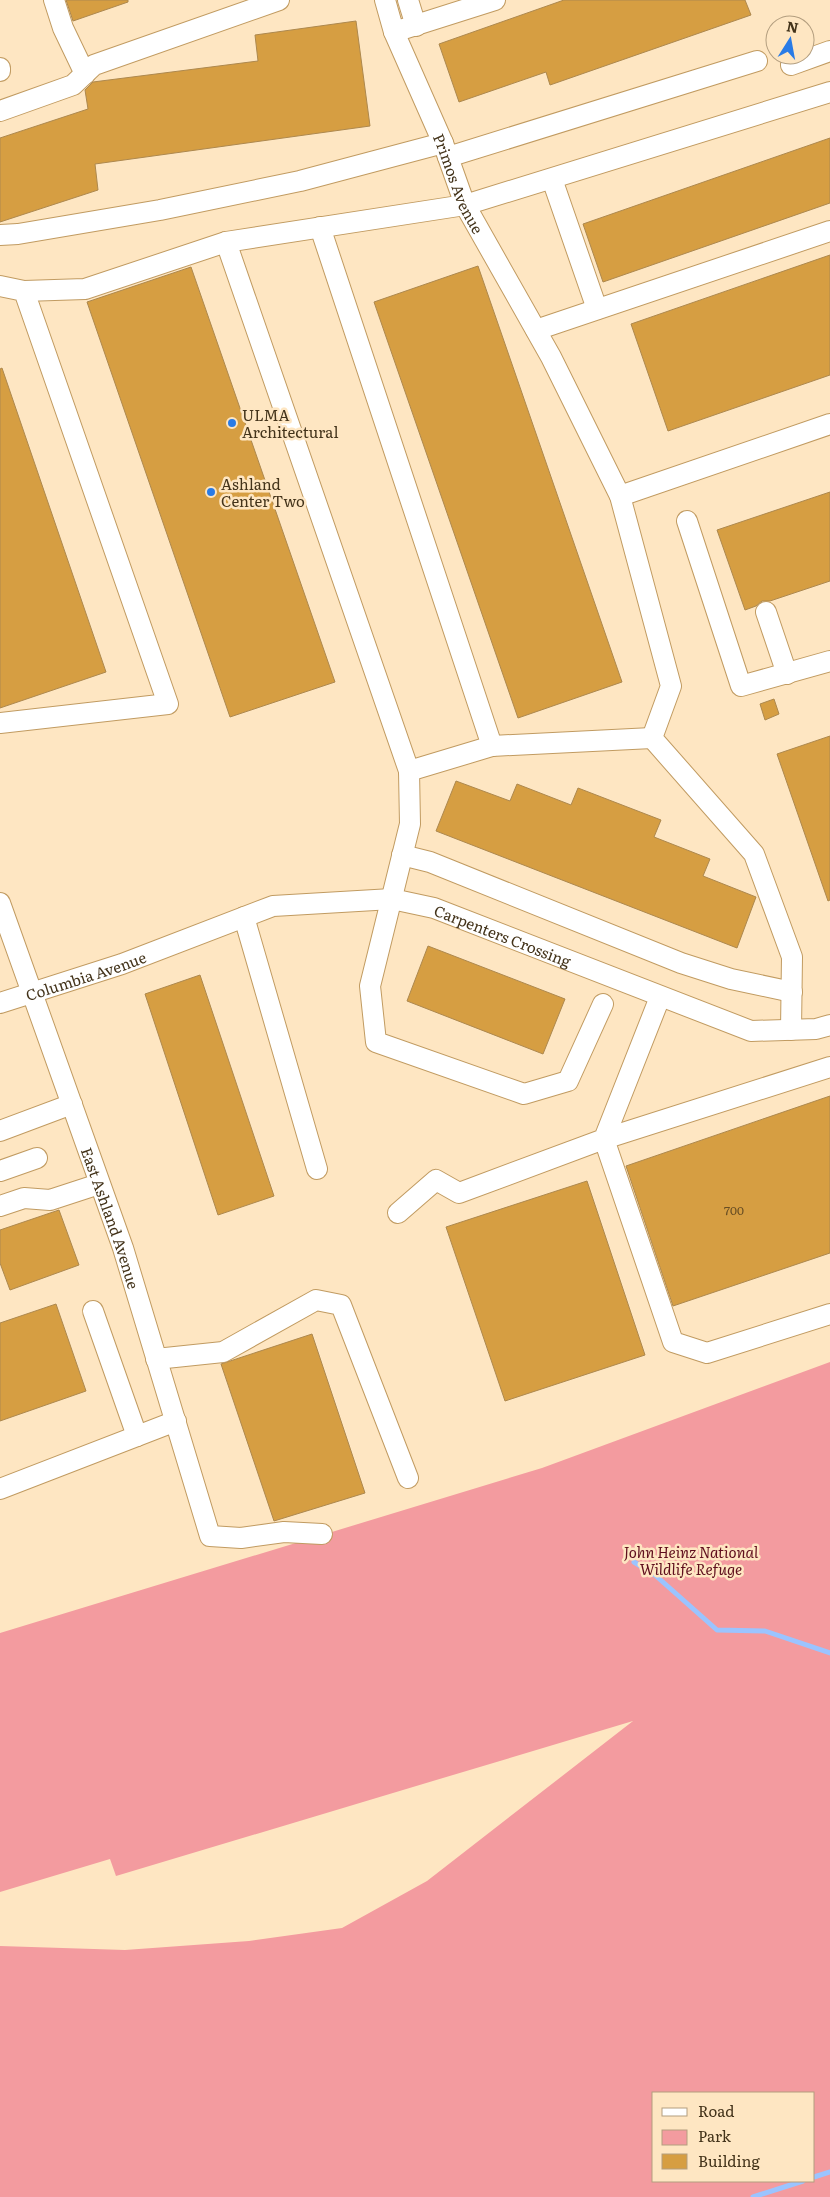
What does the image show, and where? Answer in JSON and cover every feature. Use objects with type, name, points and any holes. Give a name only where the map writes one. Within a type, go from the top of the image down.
[{"type":"street","points":[[54,0],[63,28],[85,74]]},
{"type":"street","points":[[0,111],[73,85],[94,65],[280,0]]},
{"type":"street","name":"Primos Avenue","points":[[385,0],[394,32],[446,150],[465,205],[551,357],[620,496],[671,686],[652,738]]},
{"type":"street","points":[[408,0],[416,26]]},
{"type":"street","points":[[394,32],[495,0]]},
{"type":"street","points":[[815,56],[830,51]]},
{"type":"street","points":[[0,235],[18,234],[160,210],[446,150],[758,61]]},
{"type":"street","points":[[0,286],[24,291],[85,289],[226,242],[465,205],[830,92]]},
{"type":"street","points":[[552,179],[596,309]]},
{"type":"street","points":[[320,228],[492,746]]},
{"type":"street","points":[[536,330],[830,231]]},
{"type":"street","points":[[226,242],[409,771],[410,824],[370,986],[376,1042],[524,1094],[568,1081],[603,1004]]},
{"type":"street","points":[[0,722],[168,704],[24,291]]},
{"type":"street","points":[[620,496],[830,424]]},
{"type":"street","points":[[687,521],[741,686],[830,661]]},
{"type":"street","points":[[766,612],[787,674]]},
{"type":"street","points":[[409,771],[492,746],[652,738],[754,854],[792,956],[791,1030]]},
{"type":"street","points":[[402,855],[430,862],[681,962],[731,979],[792,992]]},
{"type":"street","name":"Carpenters Crossing","points":[[170,946],[273,906],[392,899],[434,908],[751,1031],[816,1029],[830,1025]]},
{"type":"street","name":"East Ashland Avenue","points":[[0,903],[33,991],[123,1248],[210,1536],[241,1538],[284,1532],[322,1534]]},
{"type":"street","points":[[244,918],[317,1168]]},
{"type":"street","name":"Columbia Avenue","points":[[0,1003],[170,946]]},
{"type":"street","points":[[660,997],[604,1139],[673,1342],[707,1353],[830,1314]]},
{"type":"street","points":[[398,1213],[436,1180],[459,1193],[604,1139],[830,1067]]},
{"type":"street","points":[[0,1131],[72,1104]]},
{"type":"street","points":[[0,1171],[38,1158]]},
{"type":"street","points":[[0,1206],[24,1198],[50,1200],[99,1184]]},
{"type":"street","points":[[156,1359],[223,1352],[316,1300],[341,1305],[408,1478]]},
{"type":"street","points":[[93,1311],[137,1436]]},
{"type":"street","points":[[0,1489],[176,1421]]},
{"type":"green space","name":"John Heinz National Wildlife Refuge","points":[[830,1362],[830,2197],[0,2197],[0,1946],[125,1950],[249,1941],[342,1928],[427,1881],[633,1721],[116,1876],[110,1859],[0,1892],[0,1633],[542,1468]]},
{"type":"building","points":[[66,0],[128,0],[128,2],[73,21]]},
{"type":"building","points":[[564,0],[745,0],[751,15],[550,85],[546,72],[459,102],[439,44]]},
{"type":"building","points":[[356,21],[370,126],[95,164],[98,190],[0,222],[0,138],[88,109],[85,90],[93,82],[258,61],[255,35]]},
{"type":"building","points":[[830,138],[830,203],[603,282],[583,224]]},
{"type":"building","points":[[830,255],[830,375],[668,431],[631,324]]},
{"type":"building","points":[[478,266],[622,682],[518,718],[374,302]]},
{"type":"building","name":"Ashland Center Two","points":[[191,267],[335,682],[230,717],[87,302]]},
{"type":"building","points":[[2,368],[106,672],[0,708],[0,369]]},
{"type":"building","points":[[830,492],[830,581],[770,601],[762,601],[756,606],[745,610],[717,530]]},
{"type":"building","points":[[774,699],[779,714],[765,720],[760,704]]},
{"type":"building","points":[[830,736],[830,900],[828,901],[777,754]]},
{"type":"building","points":[[456,781],[510,801],[517,784],[571,805],[578,788],[661,820],[654,837],[710,859],[703,876],[756,897],[737,948],[436,831]]},
{"type":"building","points":[[428,946],[565,999],[543,1054],[407,1001]]},
{"type":"building","points":[[200,975],[274,1196],[218,1215],[145,994]]},
{"type":"building","points":[[830,1096],[830,1253],[673,1306],[626,1166]]},
{"type":"building","points":[[587,1181],[645,1355],[505,1401],[446,1227]]},
{"type":"building","points":[[59,1210],[79,1265],[10,1290],[0,1263],[0,1230]]},
{"type":"building","points":[[56,1304],[86,1391],[0,1421],[0,1323]]},
{"type":"building","points":[[312,1334],[365,1493],[274,1521],[221,1364]]},
{"type":"waterway","points":[[634,1562],[655,1575],[717,1630],[765,1631],[830,1653]]},
{"type":"waterway","points":[[815,2177],[830,2172]]},
{"type":"waterway","points":[[753,2197],[800,2182]]},
{"type":"place","name":"ULMA Architectural","points":[[232,423]]},
{"type":"place","name":"Ashland Center Two","points":[[211,492]]}]
